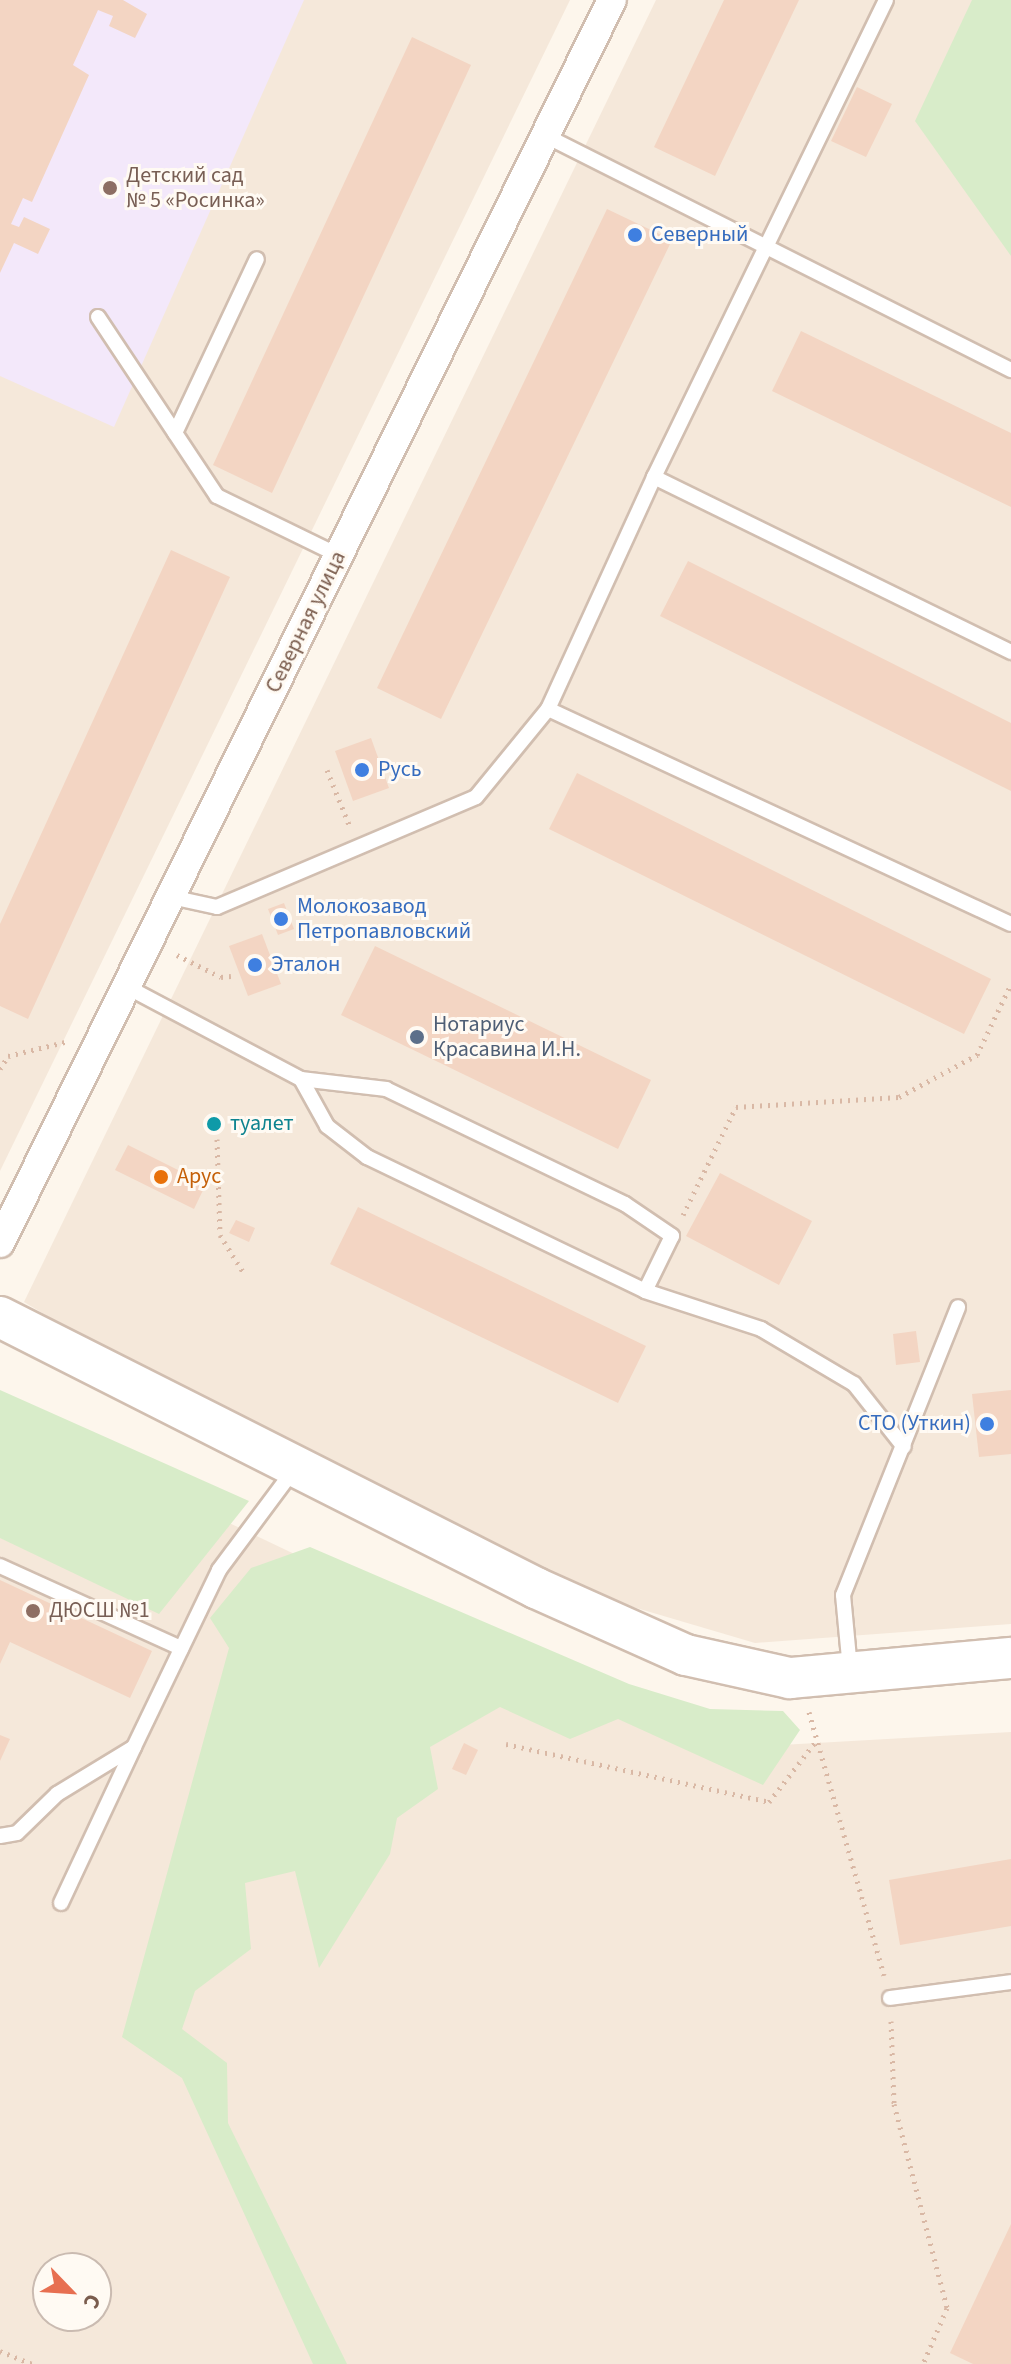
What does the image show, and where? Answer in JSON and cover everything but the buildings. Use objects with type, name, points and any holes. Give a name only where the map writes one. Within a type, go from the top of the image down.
[{"type":"main road","points":[[0,1317],[536,1588],[686,1655],[790,1678],[1011,1658]]},
{"type":"street","name":"Северная улица","points":[[0,1243],[129,988],[338,555],[612,0]]},
{"type":"lane","points":[[171,897],[217,907],[476,797],[548,709],[764,242],[886,0]]},
{"type":"lane","points":[[546,136],[764,242],[1011,370]]},
{"type":"lane","points":[[175,433],[257,259]]},
{"type":"lane","points":[[98,317],[217,496],[338,555]]},
{"type":"lane","points":[[654,477],[1011,652]]},
{"type":"lane","points":[[548,709],[1011,924]]},
{"type":"lane","points":[[129,988],[301,1079],[386,1089],[625,1204],[672,1236],[645,1291]]},
{"type":"lane","points":[[301,1079],[327,1126],[367,1157],[645,1291],[761,1329],[854,1384],[904,1447]]},
{"type":"lane","points":[[850,1674],[843,1595],[958,1307]]},
{"type":"lane","points":[[61,1903],[219,1570],[298,1465]]},
{"type":"lane","points":[[0,1566],[181,1648]]},
{"type":"lane","points":[[0,1836],[17,1833],[57,1794],[134,1747]]},
{"type":"lane","points":[[890,1998],[1011,1982]]},
{"type":"path","points":[[327,770],[357,846]]},
{"type":"path","points":[[150,942],[221,977],[231,976]]},
{"type":"path","points":[[672,1236],[736,1107],[899,1097],[977,1055],[1011,984]]},
{"type":"path","points":[[0,1069],[8,1056],[74,1040]]},
{"type":"path","points":[[217,1139],[220,1235],[245,1275]]},
{"type":"path","points":[[806,1704],[890,1998],[894,2104],[947,2308],[923,2364]]},
{"type":"path","points":[[506,1744],[769,1802],[818,1739]]},
{"type":"path","points":[[0,2351],[32,2364]]},
{"type":"shaded area","points":[[0,0],[570,0],[0,1171]]},
{"type":"shaded area","name":"Детский сад № 5 «Росинка»","points":[[0,0],[304,0],[114,427],[0,376]]},
{"type":"shaded area","points":[[656,0],[1011,0],[1011,1624],[755,1643],[589,1594],[280,1456],[24,1302]]},
{"type":"shaded area","points":[[13,1420],[519,1661],[781,1745],[1011,1732],[1011,2364],[0,2364],[0,1448]]},
{"type":"green space","points":[[972,0],[1011,0],[1011,256],[915,121]]},
{"type":"green space","points":[[0,1390],[249,1501],[159,1614],[0,1538]]},
{"type":"green space","points":[[310,1547],[629,1684],[710,1709],[783,1711],[800,1730],[763,1785],[618,1719],[570,1739],[500,1707],[430,1747],[438,1789],[397,1818],[390,1854],[319,1968],[295,1871],[245,1883],[251,1949],[195,1991],[182,2029],[227,2063],[228,2123],[347,2364],[313,2364],[182,2078],[122,2037],[229,1648],[210,1618],[251,1568]]},
{"type":"place","name":"Детский сад № 5 «Росинка»","points":[[110,188]]},
{"type":"place","name":"Северный","points":[[635,235]]},
{"type":"place","name":"Русь","points":[[362,770]]},
{"type":"place","name":"Молокозавод Петропавловский","points":[[281,919]]},
{"type":"place","name":"Эталон","points":[[255,965]]},
{"type":"place","name":"Нотариус Красавина И.Н.","points":[[417,1037]]},
{"type":"place","name":"туалет","points":[[214,1124]]},
{"type":"place","name":"Арус","points":[[161,1177]]},
{"type":"place","name":"СТО (Уткин)","points":[[987,1424]]},
{"type":"place","name":"ДЮСШ №1","points":[[33,1611]]}]
